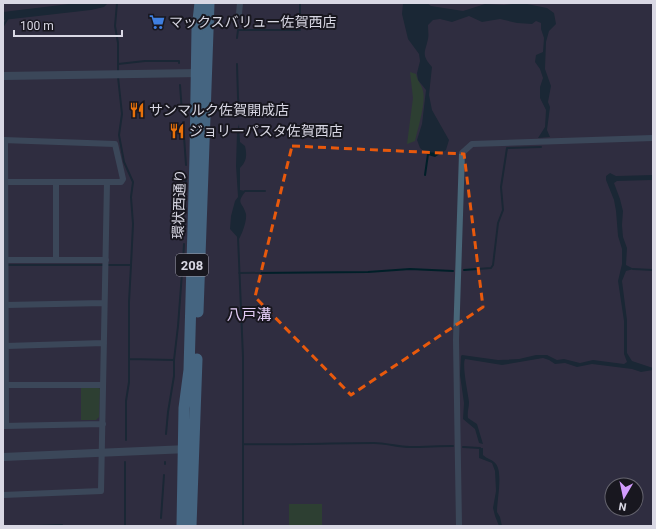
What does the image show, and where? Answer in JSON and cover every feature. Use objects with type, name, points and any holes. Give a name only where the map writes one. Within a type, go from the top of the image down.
[{"type":"highway","name":"環状西通り","points":[[200,3],[197,29],[202,73]]},
{"type":"highway","name":"環状西通り","points":[[191,526],[188,449],[184,408],[189,370],[202,73],[210,3]]},
{"type":"highway","name":"環状西通り","points":[[182,526],[188,449]]},
{"type":"street","points":[[239,14],[240,3]]},
{"type":"street","points":[[3,76],[202,73]]},
{"type":"street","points":[[459,526],[456,340],[462,153],[472,144],[653,138]]},
{"type":"street","points":[[6,182],[121,182],[123,179],[115,144],[4,140],[6,182],[6,386],[4,426],[102,424]]},
{"type":"street","points":[[56,182],[56,260]]},
{"type":"street","points":[[3,495],[101,491],[107,182]]},
{"type":"street","points":[[5,263],[56,260],[106,263]]},
{"type":"street","points":[[6,305],[104,303]]},
{"type":"street","points":[[6,346],[104,343]]},
{"type":"street","points":[[6,386],[104,384]]},
{"type":"street","points":[[3,457],[188,449]]},
{"type":"highlighted area","points":[[292,146],[464,154],[483,307],[351,395],[255,297]]},
{"type":"green space","points":[[410,72],[416,74],[424,96],[415,141],[407,144],[413,98]]},
{"type":"green space","points":[[81,387],[97,387],[100,389],[99,417],[96,420],[81,420]]},
{"type":"green space","points":[[289,504],[322,504],[322,526],[289,526]]},
{"type":"water","points":[[77,3],[108,3],[104,7],[91,10],[3,20],[3,12]]},
{"type":"water","points":[[403,3],[427,3],[431,6],[463,11],[485,4],[504,5],[522,3],[547,8],[554,13],[556,24],[549,31],[546,42],[545,69],[551,86],[548,102],[550,107],[547,130],[550,137],[538,138],[545,127],[546,110],[540,98],[540,87],[543,78],[540,69],[535,62],[536,55],[543,52],[544,38],[541,23],[536,21],[532,24],[517,23],[500,19],[482,22],[469,16],[452,22],[440,19],[433,20],[428,25],[425,56],[432,67],[429,95],[432,110],[449,140],[446,150],[435,157],[428,155],[420,148],[417,140],[422,124],[426,90],[418,80],[417,73],[420,61],[419,54],[408,39],[402,14]]},
{"type":"water","points":[[239,124],[240,142],[245,146],[246,155],[244,163],[240,168],[240,190],[246,191],[240,201],[245,210],[246,220],[239,239],[230,229],[231,216],[235,201],[238,197],[236,166],[237,131]]},
{"type":"water","points":[[610,173],[616,176],[653,175],[653,180],[617,181],[614,183],[623,211],[623,237],[627,248],[626,265],[634,269],[626,271],[622,281],[627,320],[627,353],[632,361],[653,368],[653,370],[641,372],[632,369],[592,364],[577,367],[565,363],[555,364],[543,358],[502,365],[465,359],[465,373],[469,402],[468,418],[477,424],[483,444],[479,443],[475,429],[463,419],[464,403],[460,375],[462,355],[498,360],[547,355],[557,360],[564,359],[580,363],[593,360],[624,364],[627,362],[624,354],[624,321],[618,281],[622,264],[622,249],[618,236],[614,200],[606,180],[606,176]]},
{"type":"water","points":[[479,448],[483,448],[483,455],[494,462],[498,468],[499,480],[497,512],[502,526],[499,526],[493,508],[496,491],[495,471],[492,463],[479,458]]},
{"type":"waterway","points":[[117,3],[115,26],[118,43],[118,72]]},
{"type":"waterway","points":[[237,38],[238,30],[300,30],[300,3]]},
{"type":"waterway","points":[[3,26],[8,18]]},
{"type":"waterway","points":[[118,64],[145,61],[179,61],[179,63]]},
{"type":"waterway","points":[[237,64],[240,114]]},
{"type":"waterway","points":[[6,265],[131,265],[133,224],[131,197],[133,182],[124,162],[119,135],[122,114],[118,77]]},
{"type":"waterway","points":[[180,85],[182,112]]},
{"type":"waterway","points":[[183,122],[186,165]]},
{"type":"waterway","points":[[464,270],[491,268],[493,265],[498,223],[503,210],[501,187],[507,148],[541,147]]},
{"type":"waterway","points":[[425,175],[428,154]]},
{"type":"waterway","points":[[185,193],[186,176]]},
{"type":"waterway","points":[[245,191],[265,191]]},
{"type":"waterway","points":[[184,213],[185,202]]},
{"type":"waterway","points":[[184,219],[184,225]]},
{"type":"waterway","points":[[238,237],[243,357],[243,526]]},
{"type":"waterway","points":[[183,262],[184,244]]},
{"type":"waterway","points":[[126,440],[126,401],[129,382],[129,302],[131,265]]},
{"type":"waterway","points":[[239,273],[368,272],[410,269],[453,271]]},
{"type":"waterway","points":[[633,269],[653,270]]},
{"type":"waterway","points":[[166,434],[174,376],[174,360],[182,273]]},
{"type":"waterway","points":[[129,359],[174,360]]},
{"type":"waterway","points":[[243,444],[374,443],[410,447],[453,446]]},
{"type":"waterway","points":[[463,447],[480,448]]},
{"type":"waterway","points":[[125,462],[125,526]]},
{"type":"waterway","points":[[161,518],[164,475]]},
{"type":"waterway","points":[[35,526],[62,526]]},
{"type":"place","name":"マックスバリュー佐賀西店","points":[[157,22]]},
{"type":"place","name":"サンマルク佐賀開成店","points":[[137,110]]},
{"type":"place","name":"ジョリーパスタ佐賀西店","points":[[177,131]]},
{"type":"district","name":"八戸溝","points":[[249,315]]}]
